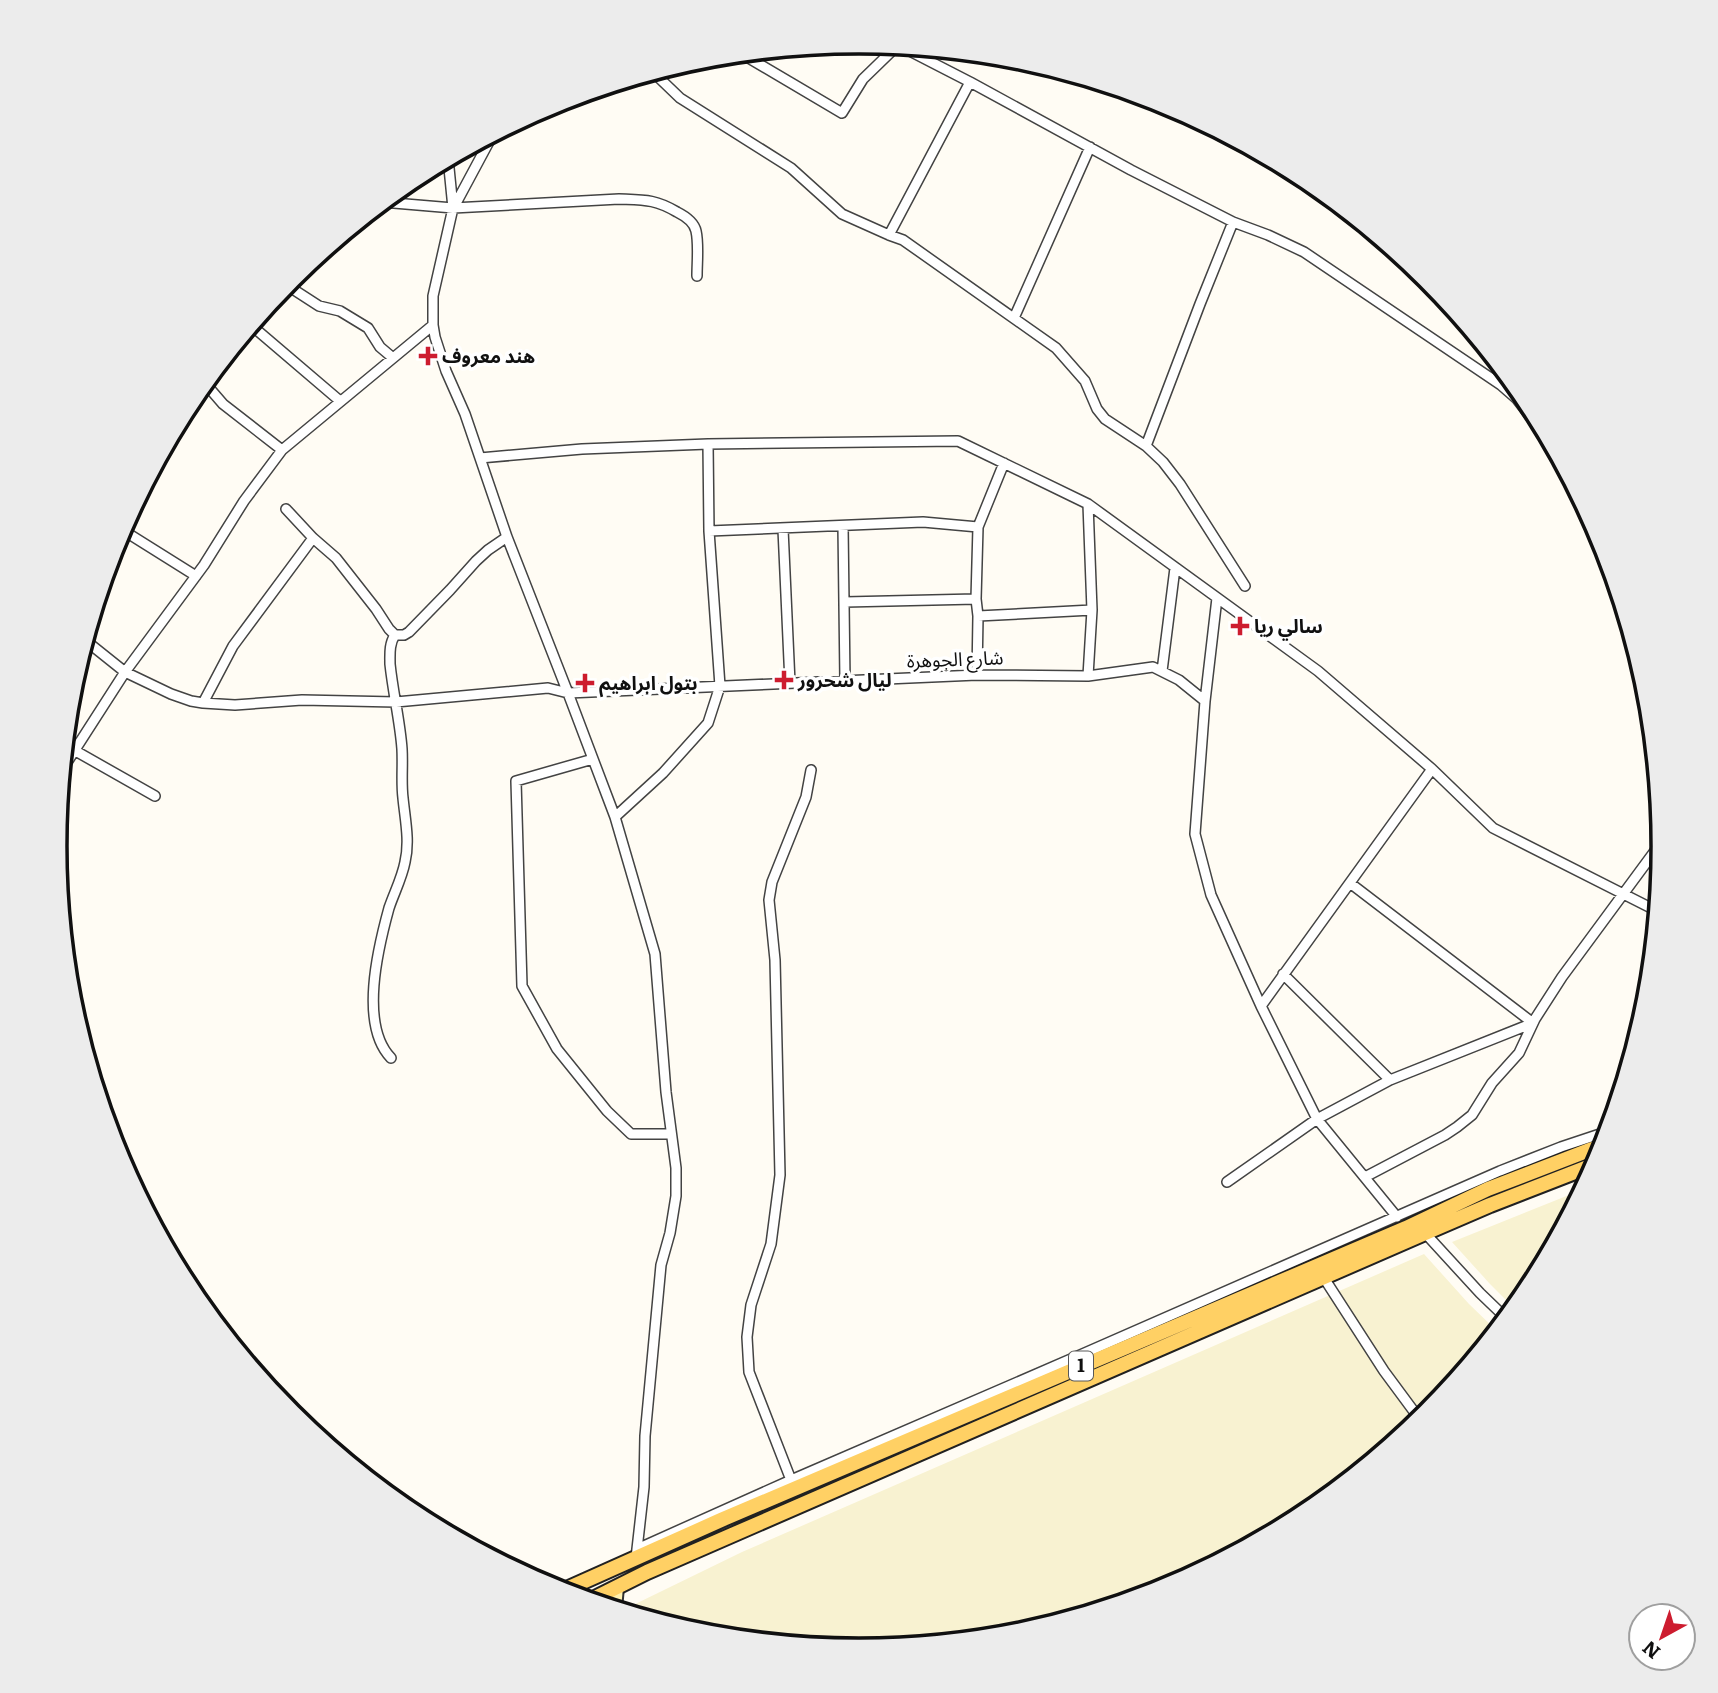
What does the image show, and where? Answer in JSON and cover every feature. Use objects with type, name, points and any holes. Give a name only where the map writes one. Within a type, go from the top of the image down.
[{"type":"main road","name":"1","points":[[574,1585],[637,1553],[1406,1228],[1488,1189],[1591,1149]]},
{"type":"main road","name":"1","points":[[600,1595],[647,1572],[1425,1233],[1582,1169]]},
{"type":"street","points":[[754,61],[842,113],[863,79],[889,55]]},
{"type":"street","points":[[921,57],[1233,222],[1304,253],[1505,388]]},
{"type":"street","points":[[661,79],[680,98],[791,168],[842,214],[903,240],[1056,348],[1085,381],[1097,409],[1105,419],[1146,446],[1163,462],[1245,586]]},
{"type":"street","points":[[888,235],[971,82]]},
{"type":"street","points":[[1014,318],[1090,147]]},
{"type":"street","points":[[485,148],[453,208],[433,296],[433,325],[446,371],[465,414],[507,537],[615,817],[655,954],[676,1168],[676,1195],[662,1265],[645,1436],[644,1487],[637,1553]]},
{"type":"street","points":[[449,169],[453,208]]},
{"type":"street","points":[[398,203],[453,208],[618,199],[662,203],[693,223],[697,232],[697,276]]},
{"type":"street","points":[[1146,446],[1233,222]]},
{"type":"street","points":[[296,290],[319,306],[340,311],[368,328],[380,347],[393,358]]},
{"type":"street","points":[[155,796],[74,750],[125,673],[196,576],[244,501],[282,450],[433,325]]},
{"type":"street","points":[[258,331],[340,401]]},
{"type":"street","points":[[211,390],[223,404],[282,450]]},
{"type":"street","points":[[480,458],[582,449],[708,444],[958,440],[1088,504],[1318,671],[1432,769],[1493,828],[1649,907]]},
{"type":"street","points":[[615,817],[663,773],[708,723],[720,686],[709,531],[708,444]]},
{"type":"street","points":[[976,675],[978,527],[1004,463]]},
{"type":"street","points":[[1088,504],[1092,610],[1088,676]]},
{"type":"street","points":[[286,509],[336,558],[395,635],[409,632],[476,561],[507,537]]},
{"type":"street","points":[[709,531],[923,522],[978,527]]},
{"type":"street","points":[[844,526],[845,681]]},
{"type":"street","points":[[783,529],[790,683]]},
{"type":"street","points":[[131,535],[196,576]]},
{"type":"street","points":[[203,703],[233,646],[313,538]]},
{"type":"street","points":[[1175,568],[1162,671],[1179,680],[1205,701]]},
{"type":"street","points":[[1217,598],[1205,701],[1195,834],[1211,895],[1261,1006],[1317,1119],[1397,1217]]},
{"type":"street","points":[[845,602],[976,599]]},
{"type":"street","points":[[978,616],[1092,610]]},
{"type":"street","points":[[391,1058],[379,1040],[373,995],[388,911],[405,862],[407,841],[402,749],[390,664],[390,650],[395,635]]},
{"type":"street","name":"شارع الجوهرة","points":[[93,646],[125,673],[181,697],[203,703],[235,705],[302,700],[396,702],[548,688],[568,693],[976,675],[1088,676],[1153,667],[1162,671]]},
{"type":"street","points":[[593,759],[516,781],[522,986],[557,1049],[607,1111],[632,1134],[671,1134]]},
{"type":"street","points":[[1261,1006],[1432,769]]},
{"type":"street","points":[[791,1480],[749,1372],[747,1337],[751,1305],[771,1244],[780,1175],[775,960],[769,900],[772,882],[806,797],[811,770]]},
{"type":"street","points":[[1365,1177],[1445,1135],[1472,1115],[1492,1083],[1519,1052],[1533,1023],[1562,977],[1651,857]]},
{"type":"street","points":[[1350,883],[1533,1023]]},
{"type":"street","points":[[1283,974],[1390,1080]]},
{"type":"street","points":[[1227,1182],[1317,1119],[1390,1080],[1533,1023]]},
{"type":"street","points":[[637,1553],[791,1480],[1512,1166],[1596,1135]]},
{"type":"street","points":[[1425,1233],[1500,1312]]},
{"type":"street","points":[[1324,1278],[1384,1371],[1414,1412]]},
{"type":"street","points":[[616,1601],[617,1587]]},
{"type":"shaded area","points":[[1571,1194],[1545,1243],[1508,1302],[1452,1242]]},
{"type":"shaded area","points":[[1424,1254],[1491,1325],[1419,1407],[1341,1475],[1255,1533],[1209,1557],[1114,1597],[1014,1624],[911,1637],[859,1639],[756,1632],[704,1624],[632,1605],[742,1552]]},
{"type":"place","name":"هند معروف","points":[[428,356]]},
{"type":"place","name":"سالي ريا","points":[[1240,626]]},
{"type":"place","name":"ليال شحرور","points":[[784,680]]},
{"type":"place","name":"بتول ابراهيم","points":[[585,683]]}]
